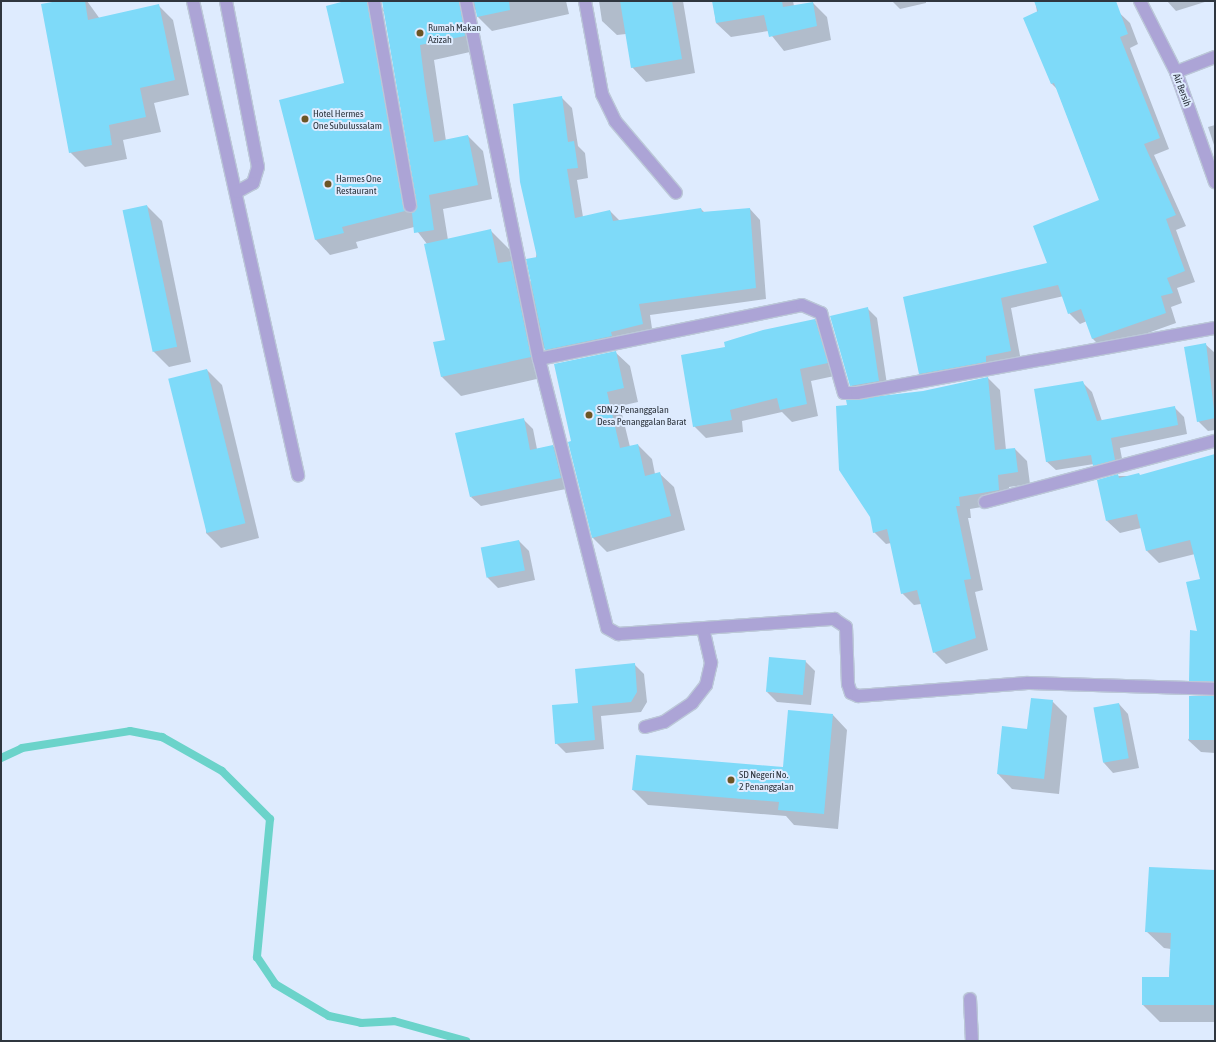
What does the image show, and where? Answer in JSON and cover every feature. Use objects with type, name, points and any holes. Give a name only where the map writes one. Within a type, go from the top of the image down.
[{"type":"street","points":[[193,1],[237,192],[298,476]]},
{"type":"street","points":[[226,1],[258,166],[253,183],[237,192]]},
{"type":"street","points":[[374,1],[410,206]]},
{"type":"street","points":[[466,1],[539,359],[607,628],[618,634],[834,619],[842,622],[846,627],[848,684],[851,693],[858,696],[1028,683],[1215,689]]},
{"type":"street","points":[[585,1],[602,94],[615,121],[676,193]]},
{"type":"street","name":"Air Bersih","points":[[1140,1],[1176,72],[1215,182]]},
{"type":"street","points":[[1176,72],[1215,57]]},
{"type":"street","points":[[539,359],[802,305],[821,314],[844,393],[857,393],[1215,328]]},
{"type":"street","points":[[985,502],[1215,441]]},
{"type":"street","points":[[645,727],[664,722],[686,706],[706,685],[711,663],[703,629]]},
{"type":"street","points":[[970,999],[972,1041]]},
{"type":"building","points":[[58,1],[85,1],[88,20],[159,4],[175,80],[140,88],[146,117],[109,125],[112,145],[69,153],[41,4]]},
{"type":"building","points":[[345,1],[367,1],[405,211],[342,227],[344,233],[315,240],[279,100],[344,83],[326,6]]},
{"type":"building","points":[[382,1],[459,1],[465,36],[420,45],[434,142],[468,135],[478,185],[429,195],[434,230],[414,233],[412,213],[417,205]]},
{"type":"building","points":[[474,1],[509,1],[510,10],[477,17]]},
{"type":"building","points":[[620,1],[672,1],[682,59],[631,68]]},
{"type":"building","points":[[712,1],[782,1],[783,7],[813,2],[817,26],[769,37],[764,15],[716,23]]},
{"type":"building","points":[[1034,1],[1116,1],[1128,34],[1120,37],[1160,138],[1144,144],[1176,215],[1166,219],[1185,271],[1167,278],[1173,293],[1161,296],[1166,313],[1092,339],[1081,309],[1068,314],[1058,285],[1001,298],[1011,351],[986,356],[986,362],[919,374],[903,297],[1047,263],[1033,226],[1099,200],[1054,83],[1051,84],[1023,18],[1038,11]]},
{"type":"building","points":[[562,96],[568,142],[574,141],[578,168],[567,169],[575,218],[610,210],[613,221],[701,208],[702,212],[750,208],[756,288],[639,304],[643,324],[611,332],[612,336],[545,350],[526,259],[537,257],[520,182],[513,104]]},
{"type":"building","points":[[147,205],[177,347],[153,352],[123,210]]},
{"type":"building","points":[[491,229],[498,263],[511,261],[531,357],[441,377],[433,342],[445,340],[424,244]]},
{"type":"building","points":[[868,307],[879,381],[850,386],[830,316]]},
{"type":"building","points":[[815,319],[828,363],[800,369],[807,404],[780,410],[777,398],[730,410],[732,420],[693,427],[681,355],[725,347],[724,342],[763,330]]},
{"type":"building","points":[[1206,343],[1215,418],[1197,422],[1184,347]]},
{"type":"building","points":[[616,351],[624,388],[607,392],[620,448],[638,444],[645,476],[660,472],[671,516],[592,538],[568,442],[571,441],[554,364]]},
{"type":"building","points":[[207,369],[245,523],[207,533],[168,379]]},
{"type":"building","points":[[988,377],[995,450],[1015,448],[1018,472],[998,475],[999,490],[959,497],[960,506],[956,506],[971,579],[964,580],[976,638],[933,653],[917,590],[901,594],[887,529],[873,533],[870,517],[839,470],[836,406],[847,405],[846,400],[923,391]]},
{"type":"building","points":[[1083,381],[1097,421],[1175,406],[1178,425],[1111,438],[1115,460],[1093,466],[1091,455],[1046,462],[1034,389]]},
{"type":"building","points":[[524,418],[530,450],[553,445],[561,478],[470,497],[455,433]]},
{"type":"building","points":[[1215,454],[1215,682],[1189,681],[1190,630],[1197,631],[1186,582],[1200,579],[1190,540],[1146,551],[1137,514],[1106,521],[1097,480],[1118,474],[1119,478],[1139,473],[1140,475]]},
{"type":"building","points":[[519,540],[525,570],[487,578],[481,547]]},
{"type":"building","points":[[769,657],[806,660],[803,695],[766,692]]},
{"type":"building","points":[[635,663],[637,692],[631,702],[592,706],[595,740],[555,744],[552,705],[578,703],[575,669]]},
{"type":"building","points":[[1189,696],[1215,696],[1215,740],[1189,740]]},
{"type":"building","points":[[1031,698],[1053,700],[1044,779],[997,774],[1002,726],[1027,729]]},
{"type":"building","points":[[1119,703],[1129,758],[1103,763],[1093,708]]},
{"type":"building","name":"SD Negeri No. 2 Penanggalan","points":[[788,710],[833,714],[824,814],[778,810],[779,802],[632,790],[636,755],[783,767]]},
{"type":"building","points":[[1149,867],[1215,870],[1215,1005],[1142,1005],[1142,977],[1169,977],[1171,933],[1145,932]]},
{"type":"waterway","points":[[1,758],[22,748],[130,731],[162,737],[222,771],[270,819],[257,957],[275,984],[329,1016],[361,1023],[394,1021],[466,1041]]},
{"type":"place","name":"Rumah Makan Azizah","points":[[420,33]]},
{"type":"place","name":"Hotel Hermes One Subulussalam","points":[[305,119]]},
{"type":"place","name":"Harmes One Restaurant","points":[[328,184]]},
{"type":"place","name":"SDN 2 Penanggalan Desa Penanggalan Barat","points":[[589,415]]},
{"type":"place","name":"SD Negeri No. 2 Penanggalan","points":[[731,780]]}]
